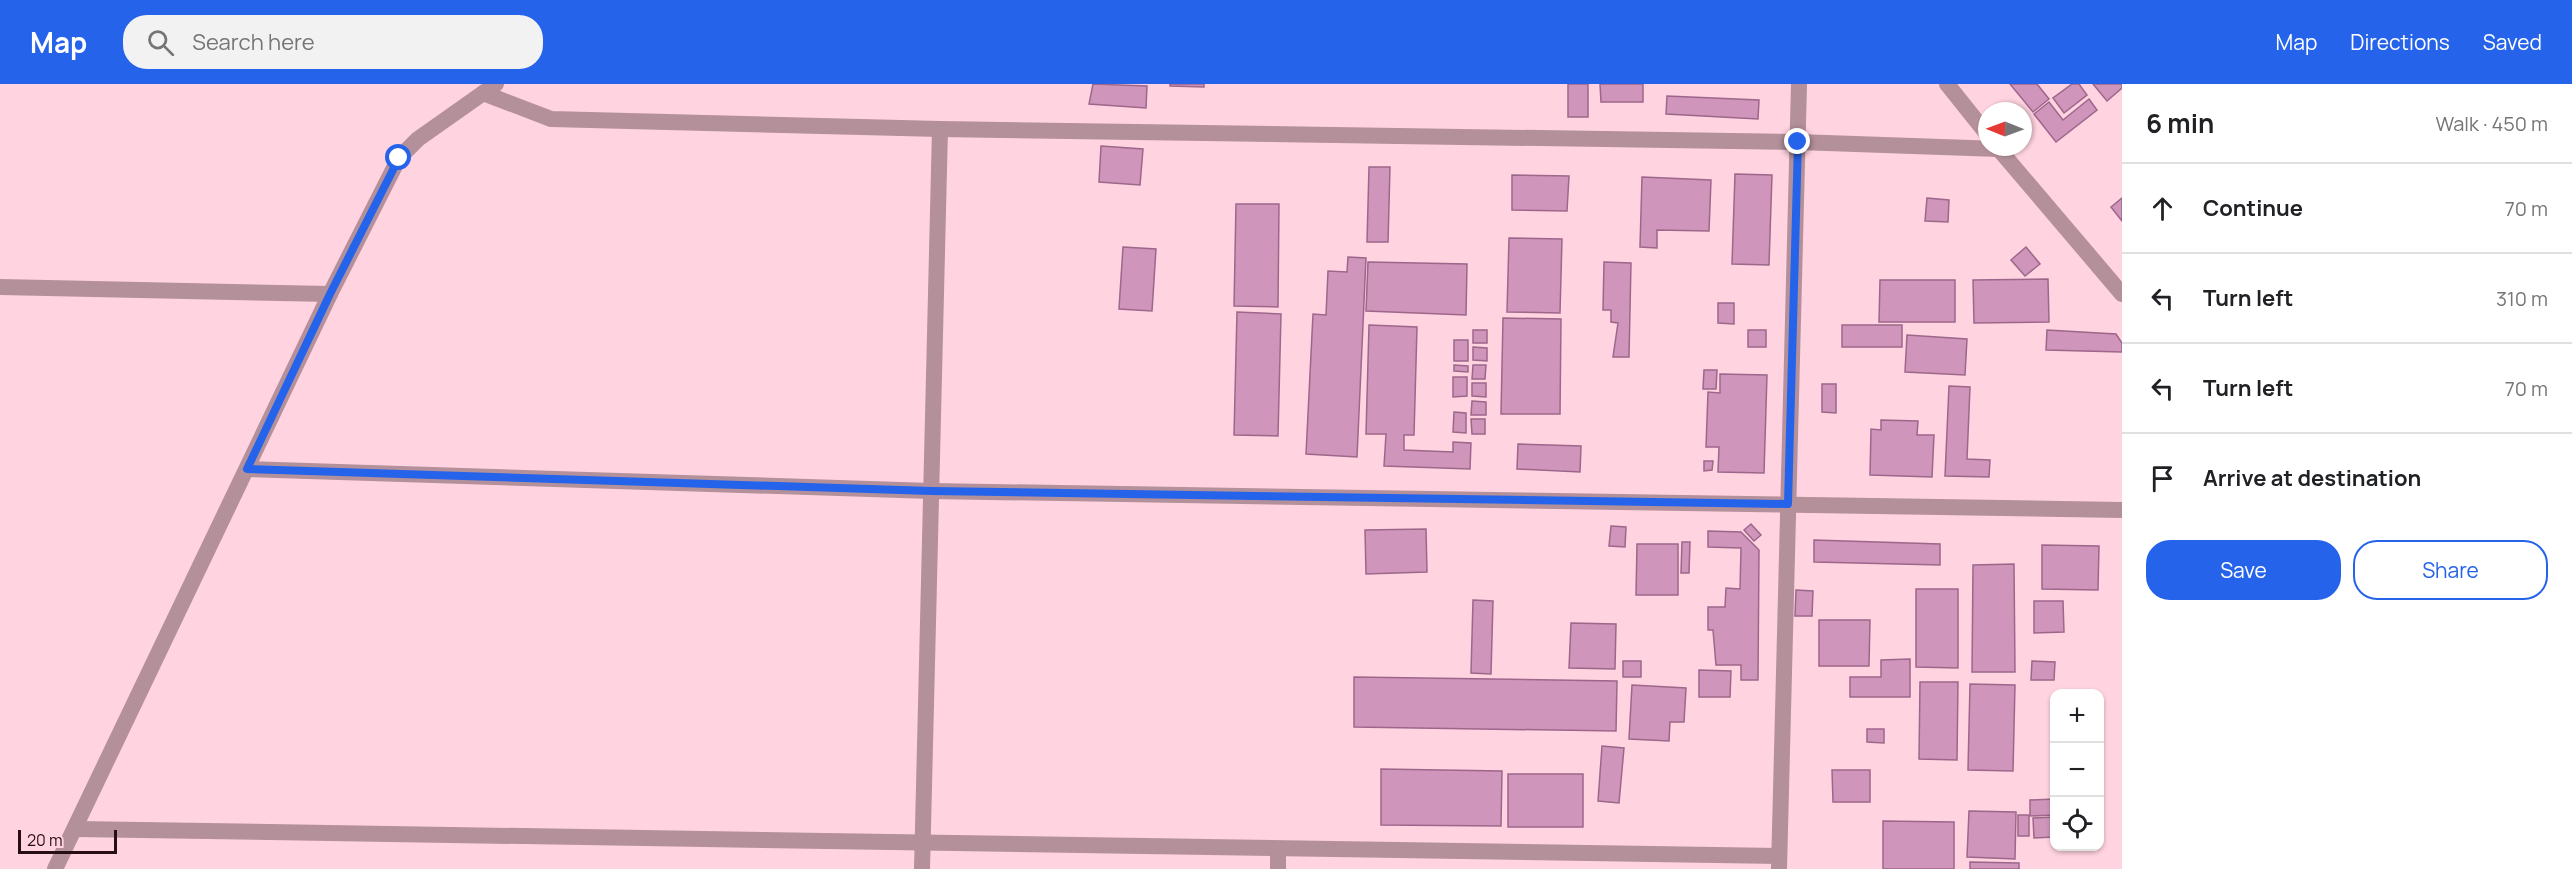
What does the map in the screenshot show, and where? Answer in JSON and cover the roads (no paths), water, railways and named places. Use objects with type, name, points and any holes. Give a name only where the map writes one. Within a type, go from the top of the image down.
[{"type":"street","points":[[75,829],[1278,849],[1779,863],[1799,84]]},
{"type":"street","points":[[1947,84],[1978,123]]},
{"type":"street","points":[[56,869],[330,294],[399,158],[418,139],[489,88],[551,119],[940,129],[1798,142],[1978,147]]},
{"type":"street","points":[[922,869],[940,129]]},
{"type":"street","points":[[2005,156],[2122,294]]},
{"type":"street","points":[[0,287],[330,294]]},
{"type":"street","points":[[247,469],[931,491],[2122,510]]},
{"type":"street","points":[[1278,849],[1278,869]]}]
